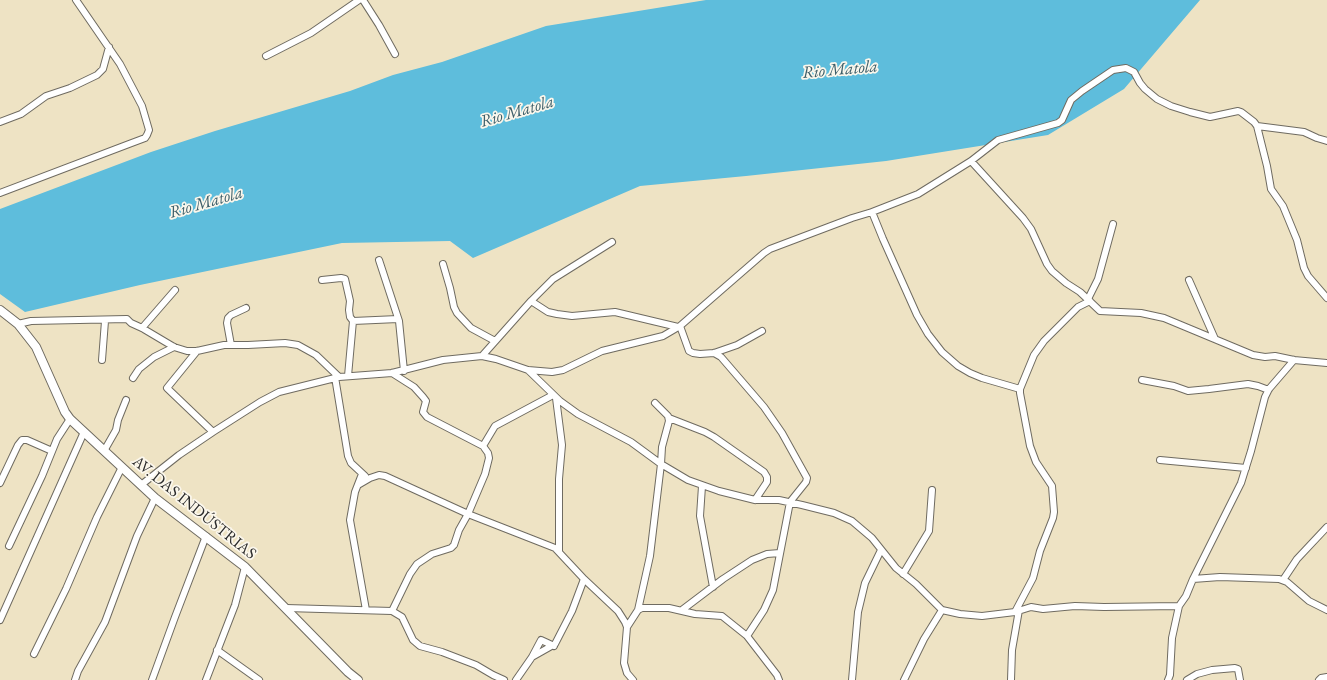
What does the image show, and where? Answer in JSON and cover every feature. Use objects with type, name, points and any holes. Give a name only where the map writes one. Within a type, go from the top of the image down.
[{"type":"street","points":[[0,193],[145,138],[149,130],[142,106],[120,64],[76,0]]},
{"type":"street","points":[[266,56],[311,33],[359,0]]},
{"type":"street","points":[[363,0],[395,54]]},
{"type":"street","points":[[0,122],[21,114],[46,96],[70,88],[97,75],[103,69],[109,48]]},
{"type":"street","points":[[141,485],[179,455],[213,432],[260,402],[279,392],[337,377],[392,373],[443,360],[482,356],[496,359],[528,370],[552,372],[563,370],[602,351],[656,339],[679,327],[770,249],[918,194],[971,161],[998,140],[1062,120],[1071,100],[1113,70],[1121,68],[1131,69],[1145,89],[1156,99],[1171,106],[1210,117],[1238,111],[1248,117],[1257,126],[1272,189],[1286,212],[1297,240],[1304,268],[1308,276],[1327,298]]},
{"type":"street","points":[[1257,126],[1304,132],[1327,141]]},
{"type":"street","points":[[971,161],[1023,218],[1031,229],[1047,264],[1052,271],[1066,284],[1080,292],[1100,311],[1145,313],[1164,318],[1253,355],[1265,357],[1283,356],[1294,360],[1327,363]]},
{"type":"street","points":[[872,212],[885,245],[917,315],[928,334],[942,352],[958,366],[970,373],[1020,389]]},
{"type":"street","points":[[1010,680],[1017,611],[1032,578],[1040,551],[1053,518],[1054,507],[1052,484],[1036,462],[1030,446],[1020,389],[1034,355],[1044,341],[1078,307],[1089,300],[1098,279],[1112,224]]},
{"type":"street","points":[[482,356],[531,301],[557,276],[612,242]]},
{"type":"street","points":[[379,260],[398,319],[404,371]]},
{"type":"street","points":[[443,264],[454,307],[457,313],[471,328],[495,341]]},
{"type":"street","points":[[322,280],[341,278],[345,280],[350,301],[350,317],[353,321],[348,376]]},
{"type":"street","points":[[1189,280],[1215,339]]},
{"type":"street","points":[[142,328],[175,290]]},
{"type":"street","points":[[531,301],[548,312],[557,314],[572,316],[616,312],[679,327]]},
{"type":"street","points":[[231,345],[227,323],[228,318],[246,308]]},
{"type":"street","name":"AV. DAS INDÚSTRIAS","points":[[0,310],[18,324],[36,347],[65,412],[70,419],[155,498],[245,567],[348,672],[358,680]]},
{"type":"street","points":[[353,321],[398,319]]},
{"type":"street","points":[[18,324],[31,321],[127,320],[174,347],[187,351],[197,351],[231,345],[248,346],[285,342],[298,345],[316,355],[337,377],[348,456],[351,463],[362,474],[370,478]]},
{"type":"street","points":[[102,360],[105,321]]},
{"type":"street","points":[[679,327],[689,351],[700,354],[714,353],[737,345],[762,332]]},
{"type":"street","points":[[133,378],[139,369],[154,357],[174,347]]},
{"type":"street","points":[[197,351],[167,388],[213,432]]},
{"type":"street","points":[[714,353],[721,357],[764,407],[782,433],[806,475],[806,482],[790,502],[773,590],[764,610],[747,636]]},
{"type":"street","points":[[1168,680],[1170,675],[1172,638],[1179,606],[1186,596],[1193,578],[1241,483],[1265,397],[1269,389],[1294,360]]},
{"type":"street","points":[[528,370],[555,396],[578,414],[631,442],[661,464],[688,480],[702,486],[755,500],[779,500],[790,502],[834,513],[852,521],[863,529],[896,568],[916,584],[942,610],[960,614],[982,616],[1017,611],[1032,607],[1043,609],[1076,606],[1179,606]]},
{"type":"street","points":[[392,373],[424,397],[426,401],[423,412],[427,417],[483,446],[488,453],[489,458],[485,474],[453,546],[432,554],[417,564],[410,574],[392,611]]},
{"type":"street","points":[[1142,380],[1188,390],[1248,384],[1269,389]]},
{"type":"street","points":[[483,446],[496,424],[555,396]]},
{"type":"street","points":[[555,396],[562,445],[559,479],[559,552]]},
{"type":"street","points":[[104,451],[116,430],[118,420],[126,400]]},
{"type":"street","points":[[655,403],[669,418],[714,437],[764,472],[767,477],[767,482],[755,500]]},
{"type":"street","points":[[633,680],[627,673],[624,663],[627,627],[638,610],[650,556],[662,447],[669,418]]},
{"type":"street","points":[[9,546],[57,439],[70,419]]},
{"type":"street","points":[[0,620],[84,432]]},
{"type":"street","points":[[0,482],[18,445],[22,440],[27,440],[52,451]]},
{"type":"street","points":[[1160,460],[1246,468]]},
{"type":"street","points":[[34,654],[122,467]]},
{"type":"street","points":[[362,474],[353,501],[350,524],[366,610]]},
{"type":"street","points":[[358,485],[370,478],[379,475],[385,476],[468,514],[552,547],[559,552],[584,579],[618,611],[627,627]]},
{"type":"street","points":[[702,486],[700,516],[713,587]]},
{"type":"street","points":[[903,574],[927,535],[932,490]]},
{"type":"street","points":[[75,680],[105,622],[137,536],[155,498]]},
{"type":"street","points":[[1283,580],[1297,559],[1327,527]]},
{"type":"street","points":[[152,680],[206,536]]},
{"type":"street","points":[[852,680],[858,612],[865,583],[881,550]]},
{"type":"street","points":[[682,610],[752,560],[761,556],[780,553]]},
{"type":"street","points":[[206,680],[235,605],[245,567]]},
{"type":"street","points":[[1193,578],[1227,577],[1279,579],[1288,582],[1309,601],[1327,610]]},
{"type":"street","points":[[532,657],[554,646],[559,639],[572,611],[584,579]]},
{"type":"street","points":[[286,608],[392,611],[402,617],[413,640],[420,646],[442,652],[476,665],[492,675],[502,679]]},
{"type":"street","points":[[638,610],[651,608],[682,610],[695,614],[722,616],[747,636],[779,680]]},
{"type":"street","points":[[904,680],[924,639],[942,610]]},
{"type":"street","points":[[516,680],[532,657],[541,640],[554,646]]},
{"type":"street","points":[[217,650],[259,680]]},
{"type":"street","points":[[1187,680],[1197,674],[1212,670],[1235,668],[1238,669],[1240,680]]},
{"type":"street","points":[[1319,680],[1327,677]]},
{"type":"water","name":"Rio Matola","points":[[706,0],[1200,0],[1124,89],[1048,135],[886,161],[640,186],[473,258],[450,241],[342,243],[140,285],[25,312],[0,294],[0,209],[151,152],[215,131],[350,91],[393,75],[442,62],[546,26]]}]
